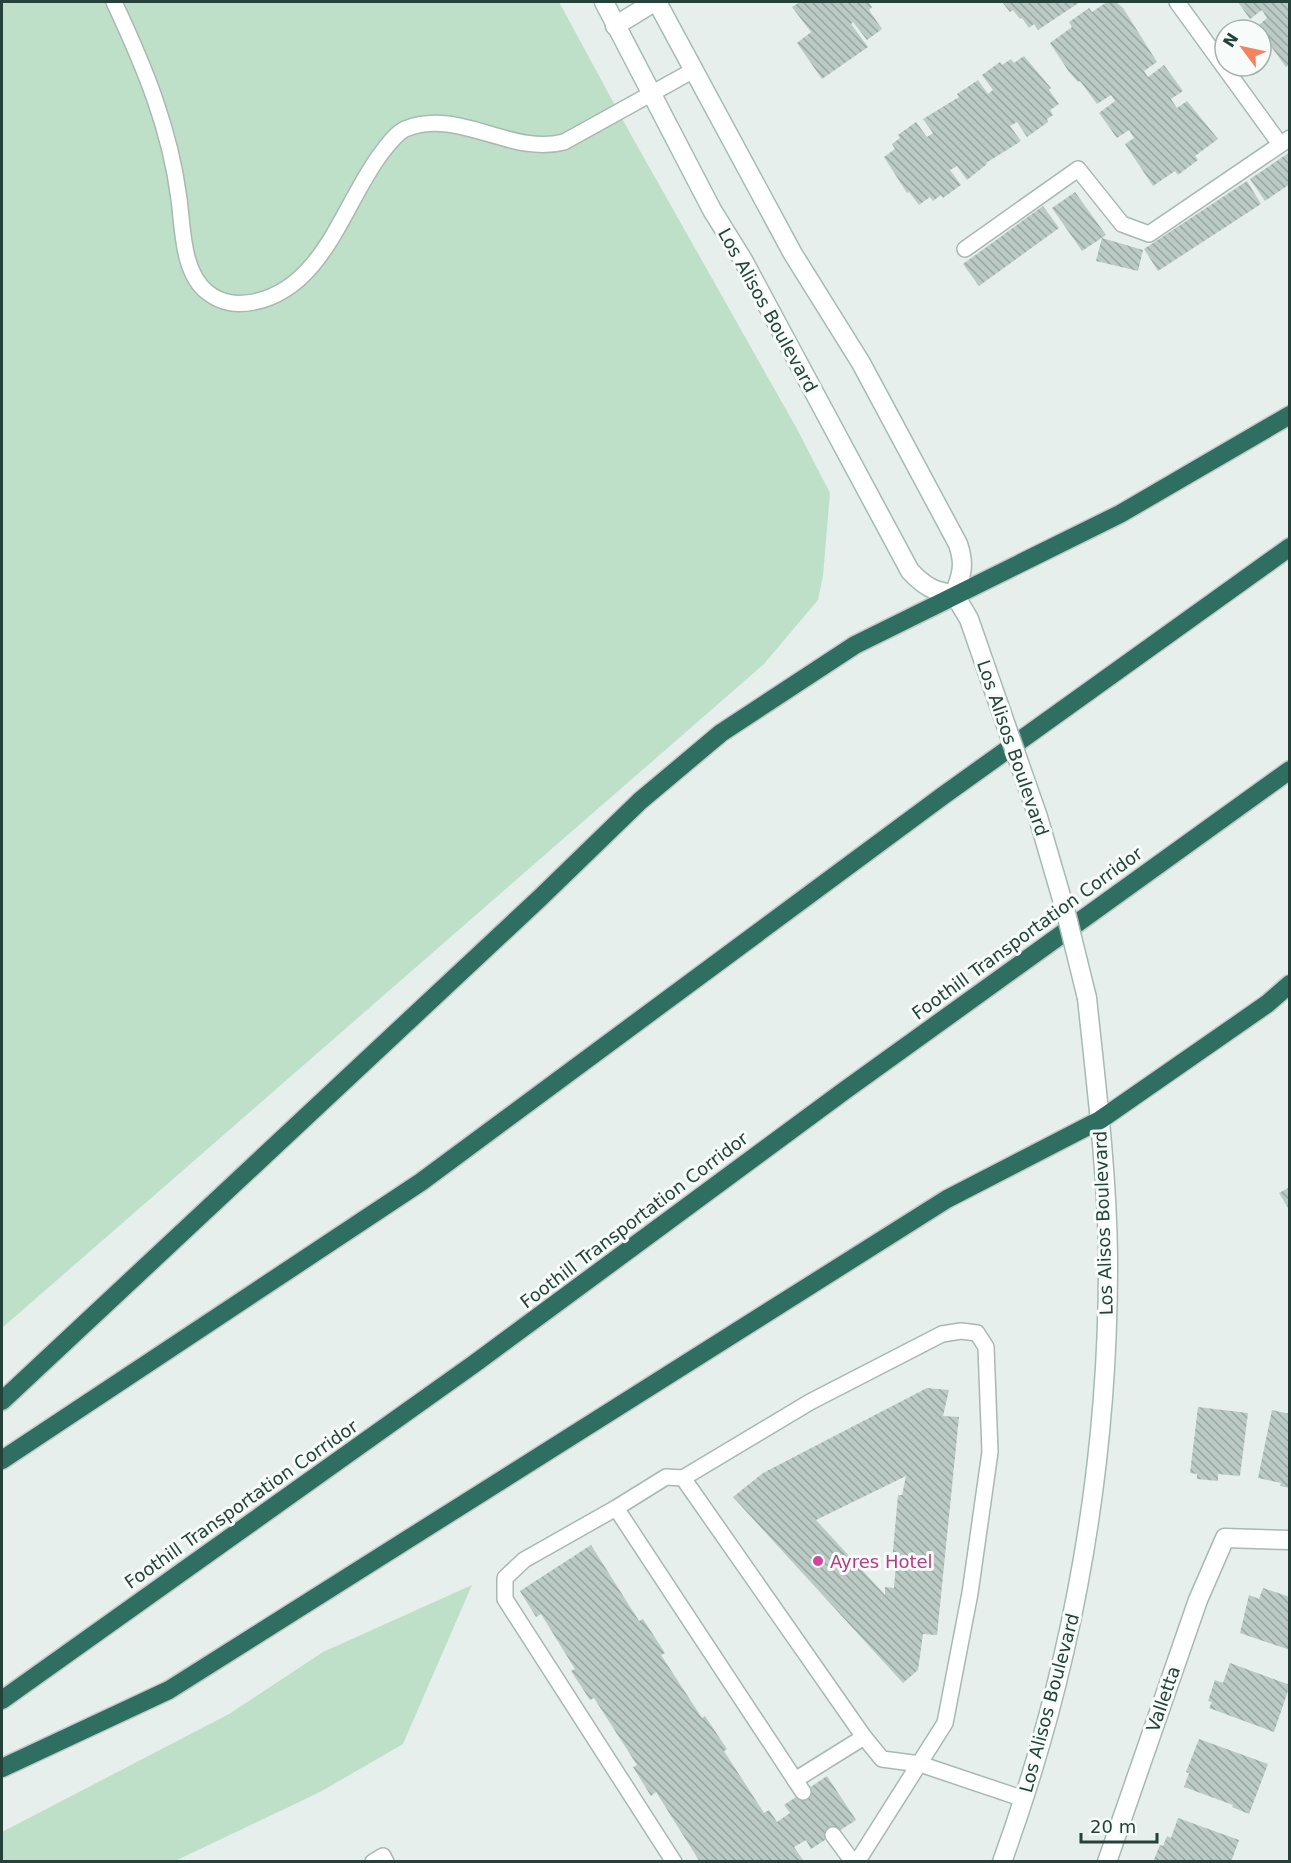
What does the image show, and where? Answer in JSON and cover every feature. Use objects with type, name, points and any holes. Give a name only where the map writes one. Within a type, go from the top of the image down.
[{"type":"highway","points":[[2,1401],[658,786],[721,733],[855,645],[954,594],[1004,573],[1120,514],[1290,415]]},
{"type":"highway","points":[[2,1460],[421,1182],[944,795],[1290,547]]},
{"type":"highway","name":"Foothill Transportation Corridor","points":[[2,1700],[474,1364],[854,1084],[1290,770]]},
{"type":"highway","points":[[2,1768],[169,1690],[947,1199],[1100,1120],[1267,1005],[1290,984]]},
{"type":"main road","name":"Los Alisos Boulevard","points":[[604,2],[712,210],[743,260],[910,571],[921,583],[935,592],[954,594],[969,619],[1041,828],[1066,914],[1086,998],[1100,1120],[1108,1255],[1104,1372],[1094,1491],[1070,1634],[1024,1799],[1002,1862]]},
{"type":"main road","points":[[615,26],[656,2],[793,254],[861,363],[958,544],[963,560],[962,576],[954,594]]},
{"type":"main road","name":"Valletta","points":[[1107,1862],[1198,1600],[1225,1538],[1290,1540]]},
{"type":"lane","points":[[114,2],[158,102],[171,147],[186,248],[194,278],[214,296],[238,305],[273,296],[293,285],[310,269],[368,171],[402,131],[420,124],[440,122],[527,145],[546,147],[564,142],[694,70]]},
{"type":"lane","points":[[965,249],[1078,169],[1122,224],[1149,234],[1285,141],[1177,2]]},
{"type":"lane","points":[[674,1862],[505,1599],[504,1578],[524,1560],[666,1478],[683,1478],[810,1402],[942,1334],[962,1331],[977,1333],[986,1347],[990,1452],[970,1593],[945,1723],[855,1862],[833,1834]]},
{"type":"lane","points":[[683,1478],[864,1737],[882,1759],[920,1764],[1024,1799]]},
{"type":"lane","points":[[616,1508],[799,1786],[864,1737]]},
{"type":"lane","points":[[373,1862],[383,1856],[386,1862]]},
{"type":"green space","points":[[2,2],[559,2],[797,429],[830,493],[823,576],[818,600],[764,664],[2,1328]]},
{"type":"green space","points":[[472,1585],[403,1744],[320,1792],[175,1861],[2,1861],[2,1832],[229,1714],[323,1652]]},
{"type":"building","points":[[800,2],[868,2],[872,7],[869,10],[882,29],[867,40],[853,22],[851,24],[868,47],[822,79],[797,43],[811,32],[792,7]]},
{"type":"building","points":[[1002,2],[1080,2],[1038,30],[1034,24],[1029,28],[1022,18],[1020,19],[1013,10],[1010,12]]},
{"type":"building","points":[[1107,2],[1116,2],[1123,8],[1157,62],[1144,71],[1148,77],[1164,65],[1183,91],[1171,99],[1177,108],[1187,101],[1218,139],[1195,156],[1198,160],[1178,175],[1175,171],[1153,186],[1125,144],[1134,138],[1129,130],[1117,138],[1099,113],[1115,101],[1111,95],[1097,104],[1080,81],[1078,82],[1069,72],[1050,43],[1072,27],[1069,22],[1089,8],[1092,12]]},
{"type":"building","points":[[1238,2],[1290,2],[1290,64],[1286,67],[1273,49],[1273,18],[1267,18],[1262,10],[1249,18]]},
{"type":"building","points":[[1024,56],[1051,88],[1049,90],[1059,104],[1050,110],[1053,115],[1047,119],[1048,122],[1027,137],[1017,122],[1010,126],[1021,141],[986,163],[967,180],[957,166],[950,170],[961,185],[943,198],[941,195],[933,201],[930,197],[919,205],[909,192],[907,193],[884,157],[895,149],[892,144],[900,138],[898,135],[916,122],[927,137],[933,133],[923,119],[959,97],[957,94],[978,80],[988,94],[993,90],[982,75],[1000,62],[1002,65],[1011,59],[1014,63]]},
{"type":"building","points":[[1290,152],[1290,184],[1265,201],[1250,179]]},
{"type":"building","points":[[1247,181],[1261,204],[1158,271],[1144,249]]},
{"type":"building","points":[[1075,192],[1106,235],[1082,251],[1052,208]]},
{"type":"building","points":[[1043,206],[1059,228],[979,286],[963,264]]},
{"type":"building","points":[[1102,238],[1143,250],[1138,271],[1096,261]]},
{"type":"building","points":[[1290,1187],[1290,1211],[1279,1193]]},
{"type":"building","points":[[927,1388],[949,1390],[943,1416],[959,1417],[937,1635],[923,1634],[918,1670],[903,1683],[733,1497],[763,1473]],"holes":[[[906,1476],[902,1495],[898,1495],[892,1562],[896,1563],[894,1588],[885,1587],[885,1595],[816,1520]]]},
{"type":"building","points":[[1198,1407],[1248,1413],[1240,1476],[1218,1474],[1218,1481],[1197,1479],[1197,1474],[1190,1473]]},
{"type":"building","points":[[1272,1410],[1290,1414],[1290,1488],[1280,1486],[1281,1483],[1258,1478]]},
{"type":"building","points":[[591,1545],[639,1621],[643,1619],[665,1653],[661,1655],[702,1718],[705,1716],[727,1749],[724,1751],[764,1813],[769,1810],[777,1822],[790,1813],[784,1805],[827,1776],[856,1820],[811,1849],[806,1840],[794,1847],[803,1860],[801,1862],[700,1862],[656,1792],[651,1796],[633,1767],[637,1765],[594,1698],[590,1700],[571,1671],[575,1669],[541,1614],[536,1617],[520,1591]]},
{"type":"building","points":[[1263,1588],[1290,1597],[1290,1650],[1240,1633],[1249,1595],[1259,1599]]},
{"type":"building","points":[[1230,1663],[1290,1685],[1274,1732],[1209,1708],[1212,1702],[1208,1701],[1215,1680],[1223,1683]]},
{"type":"building","points":[[1199,1739],[1268,1764],[1249,1814],[1232,1807],[1233,1805],[1184,1787],[1189,1773],[1186,1772]]},
{"type":"building","points":[[1178,1818],[1239,1840],[1231,1862],[1153,1862],[1160,1845],[1163,1846],[1167,1836],[1171,1838]]},
{"type":"place","name":"Ayres Hotel","points":[[818,1561]]}]
